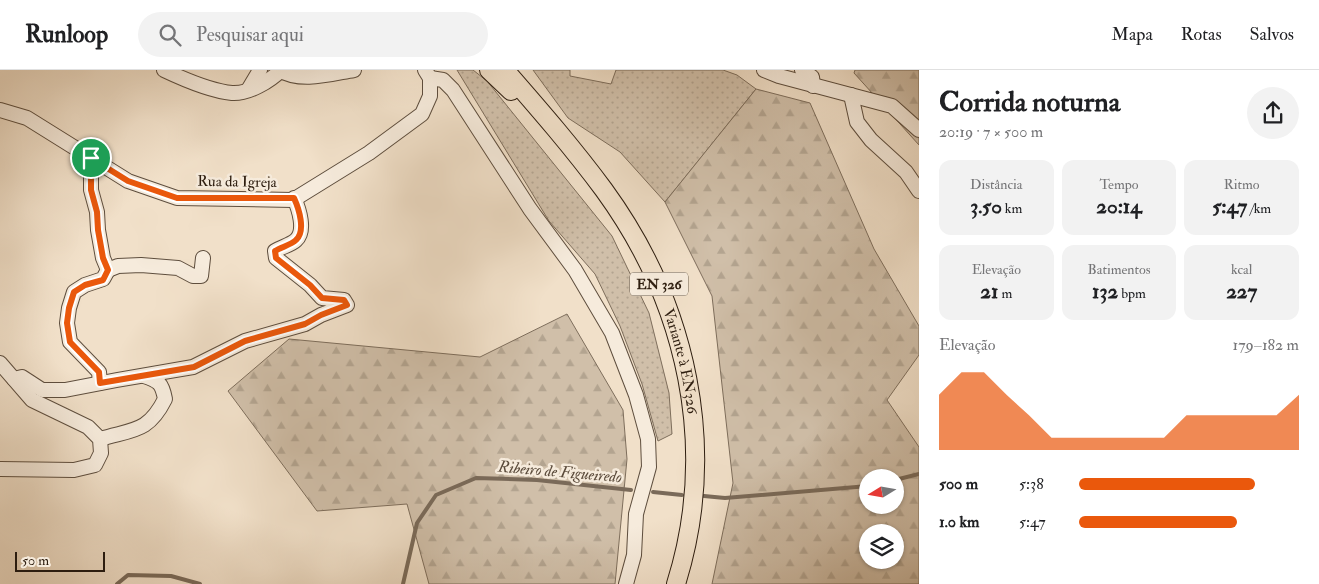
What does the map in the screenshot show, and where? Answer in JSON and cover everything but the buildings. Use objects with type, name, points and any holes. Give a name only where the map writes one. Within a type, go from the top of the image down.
[{"type":"main road","points":[[489,70],[505,86],[542,113]]},
{"type":"main road","name":"Variante à EN326","points":[[505,70],[604,190],[636,240],[660,285],[682,352],[691,404],[695,451],[690,529],[676,584]]},
{"type":"street","points":[[164,70],[218,90],[233,93],[248,91],[271,79],[280,70],[301,74],[354,70]]},
{"type":"street","points":[[248,91],[260,70]]},
{"type":"street","points":[[764,70],[813,86],[892,106],[919,130]]},
{"type":"street","points":[[802,70],[812,77],[813,86]]},
{"type":"street","points":[[427,74],[443,80],[453,90],[530,209],[576,270],[612,333],[636,395],[648,439],[649,467],[636,514],[634,556],[626,584]]},
{"type":"street","name":"Rua da Igreja","points":[[0,110],[26,118],[128,181],[177,198],[294,198],[369,153],[422,114],[430,96],[427,74]]},
{"type":"street","points":[[851,95],[857,122],[870,140],[906,172],[919,191]]},
{"type":"street","points":[[91,158],[91,190],[97,212],[103,258],[108,270]]},
{"type":"street","points":[[14,379],[22,377],[42,390],[65,390],[194,367],[245,341],[305,324],[321,315],[347,305],[344,300],[322,298],[310,285],[276,258],[275,251],[296,241],[300,233],[298,205],[294,198]]},
{"type":"street","points":[[100,383],[99,372],[70,342],[67,323],[74,292],[85,285],[103,280],[108,270],[118,266],[142,265],[178,268],[193,276],[201,276],[203,258]]},
{"type":"street","points":[[0,363],[32,400],[88,427],[100,439],[101,453],[95,465],[74,470],[0,469]]},
{"type":"street","points":[[100,439],[148,424],[156,416],[165,399],[162,386],[155,380],[144,376]]},
{"type":"green space","points":[[457,70],[473,70],[487,81],[612,236],[649,313],[669,393],[672,434],[658,441],[642,384],[620,326],[595,274],[549,221]]},
{"type":"green space","points":[[533,70],[570,70],[570,76],[611,84],[616,70],[723,70],[737,75],[756,89],[665,202],[620,152],[568,118]]},
{"type":"green space","points":[[855,70],[919,70],[919,145],[854,73]]},
{"type":"green space","points":[[756,89],[810,103],[874,249],[919,326],[919,355],[887,400],[919,447],[919,584],[712,584],[733,483],[712,296],[665,202]]},
{"type":"green space","points":[[567,314],[623,410],[627,459],[615,584],[429,584],[407,504],[317,511],[228,391],[289,339],[480,357]]},
{"type":"waterway","name":"Ribeiro de Figueiredo","points":[[904,478],[919,474]]},
{"type":"waterway","name":"Ribeiro de Figueiredo","points":[[403,584],[417,523],[436,495],[476,478],[537,480],[631,490]]},
{"type":"waterway","name":"Ribeiro de Figueiredo","points":[[704,496],[725,498],[859,487]]},
{"type":"waterway","name":"Ribeiro de Figueiredo","points":[[653,492],[682,495]]},
{"type":"waterway","name":"Ribeiro de Figueiredo","points":[[117,584],[128,575],[171,576],[200,584]]},
{"type":"route","points":[[91,158],[128,181],[177,198],[293,200],[294,198],[298,205],[300,233],[296,241],[275,251],[276,258],[310,285],[322,298],[344,300],[347,305],[321,315],[305,324],[245,341],[194,367],[100,383],[99,372],[70,342],[67,323],[74,292],[85,285],[103,280],[108,270],[103,258],[97,212],[91,190],[91,158]]}]
